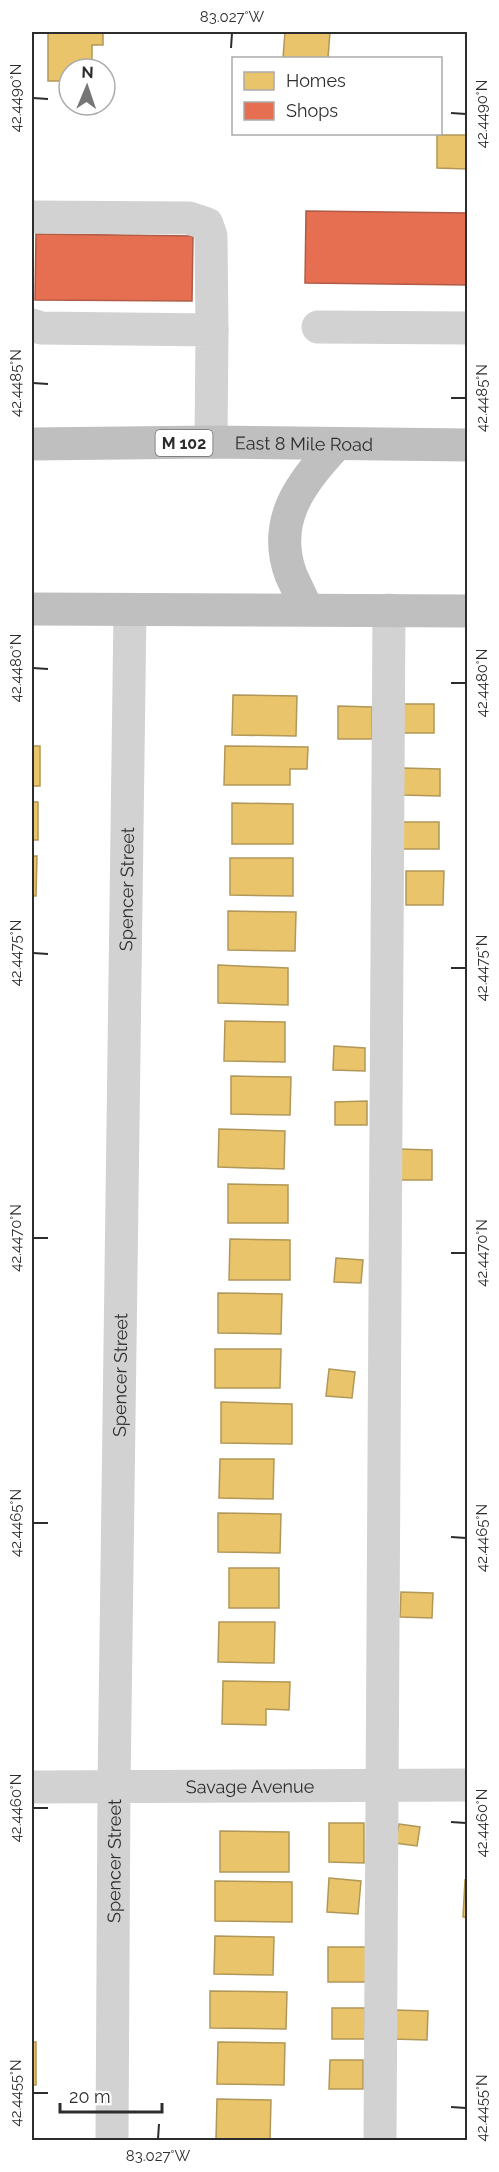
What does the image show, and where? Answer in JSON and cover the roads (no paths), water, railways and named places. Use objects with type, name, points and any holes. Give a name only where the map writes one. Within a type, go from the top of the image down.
[{"type":"highway","name":"East 8 Mile Road","points":[[32,444],[211,442],[468,445]]},
{"type":"highway","points":[[307,609],[291,573],[285,549],[287,520],[296,496],[309,474],[336,445]]},
{"type":"highway","points":[[32,609],[468,610]]},
{"type":"street","points":[[32,217],[189,218],[207,224],[212,236],[211,442]]},
{"type":"street","points":[[32,325],[41,328],[212,330]]},
{"type":"street","points":[[318,327],[468,328]]},
{"type":"street","name":"Spencer Street","points":[[112,2140],[114,1788],[130,610]]},
{"type":"street","points":[[380,2140],[389,610]]},
{"type":"street","name":"Savage Avenue","points":[[32,1787],[468,1785]]}]
